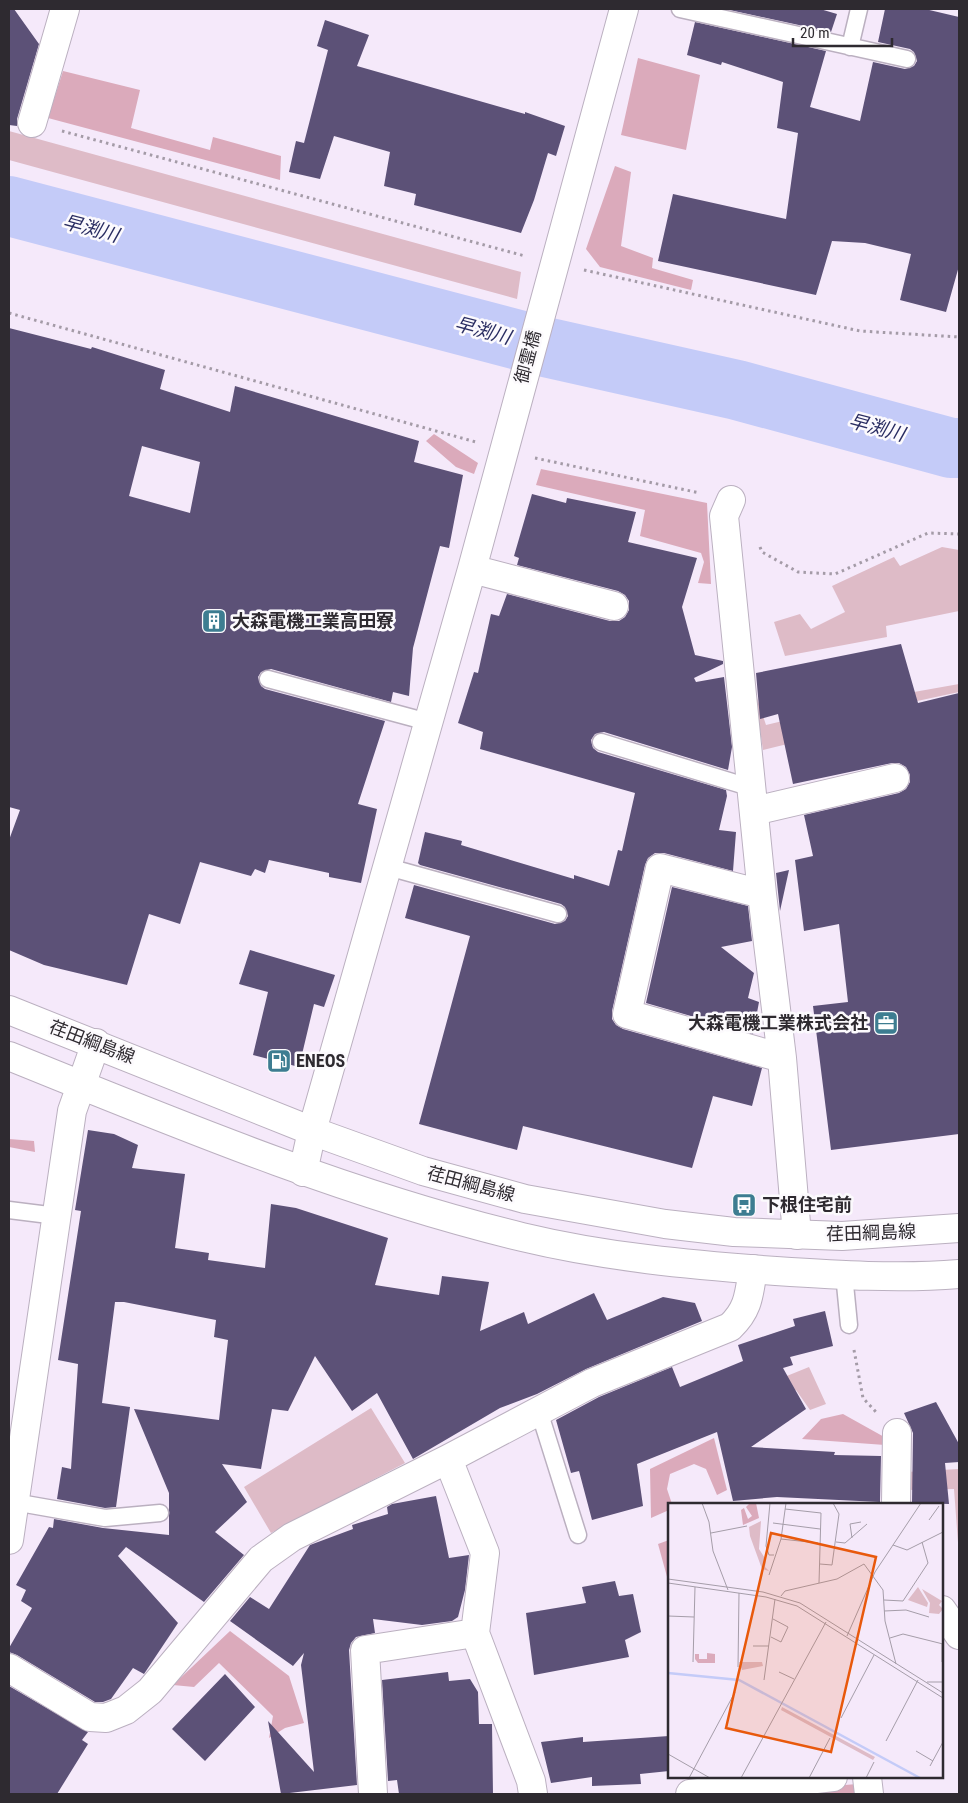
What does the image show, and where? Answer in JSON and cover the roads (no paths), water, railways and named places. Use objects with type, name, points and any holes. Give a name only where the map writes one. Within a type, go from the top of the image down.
[{"type":"street","points":[[32,123],[65,9]]},
{"type":"street","name":"御霊橋","points":[[303,1172],[312,1131],[472,569],[624,9]]},
{"type":"street","points":[[731,500],[724,516],[762,894],[782,1058],[797,1235]]},
{"type":"street","points":[[472,569],[614,606]]},
{"type":"street","points":[[753,800],[895,778]]},
{"type":"street","points":[[762,894],[660,868],[627,1014],[782,1058]]},
{"type":"street","name":"荏田綱島線","points":[[9,1010],[96,1043],[312,1131],[423,1172],[525,1199],[665,1224],[734,1232],[797,1235],[880,1235],[959,1228]]},
{"type":"street","points":[[9,1540],[72,1111],[96,1043]]},
{"type":"street","points":[[9,1056],[303,1172],[417,1209],[524,1237],[659,1261],[753,1269],[917,1276],[959,1274]]},
{"type":"street","points":[[9,1668],[90,1717],[106,1718],[126,1710],[150,1691],[261,1559],[292,1537],[448,1459],[592,1383],[730,1327],[747,1306],[753,1269]]},
{"type":"street","points":[[896,1503],[898,1433]]},
{"type":"street","points":[[448,1459],[485,1553],[475,1633],[531,1781],[532,1794]]},
{"type":"street","points":[[943,1611],[959,1635]]},
{"type":"street","points":[[373,1794],[365,1650],[475,1633]]},
{"type":"street","points":[[690,1794],[825,1778]]},
{"type":"street","points":[[867,1778],[869,1794]]},
{"type":"lane","points":[[680,9],[907,59]]},
{"type":"lane","points":[[850,47],[859,9]]},
{"type":"lane","points":[[268,679],[428,722]]},
{"type":"lane","points":[[601,742],[753,800]]},
{"type":"lane","points":[[388,867],[558,914]]},
{"type":"lane","points":[[9,1210],[56,1216]]},
{"type":"lane","points":[[844,1274],[849,1325]]},
{"type":"lane","points":[[539,1411],[578,1535]]},
{"type":"lane","points":[[14,1502],[105,1518],[160,1513]]},
{"type":"waterway","name":"早渕川","points":[[9,206],[545,347],[737,390],[951,448],[959,448]]},
{"type":"place","name":"大森電機工業高田寮","points":[[214,621]]},
{"type":"place","name":"大森電機工業株式会社","points":[[886,1023]]},
{"type":"place","name":"ENEOS","points":[[279,1061]]},
{"type":"place","name":"下根住宅前","points":[[744,1205]]}]
